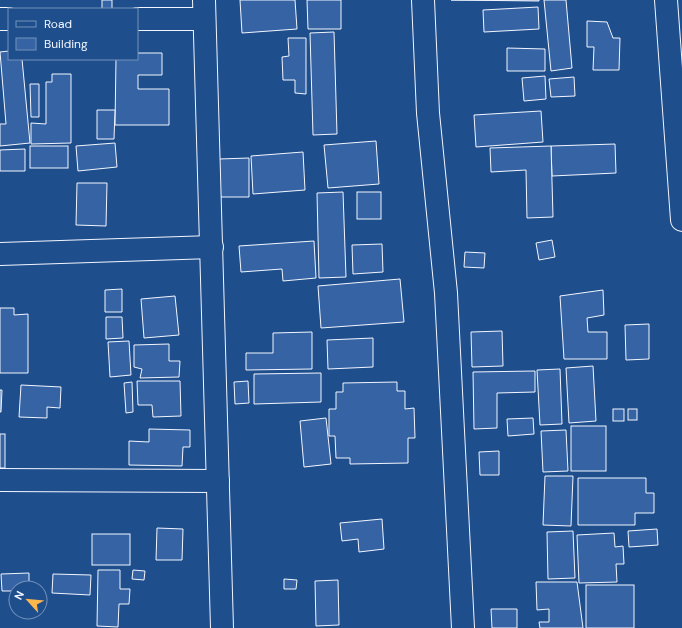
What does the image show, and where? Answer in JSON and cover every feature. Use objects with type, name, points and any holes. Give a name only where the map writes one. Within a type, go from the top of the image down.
[{"type":"street","points":[[423,0],[428,113],[446,293],[463,628]]},
{"type":"street","points":[[666,0],[682,220]]},
{"type":"street","points":[[138,19],[204,10],[222,628]]},
{"type":"street","points":[[0,254],[212,247]]},
{"type":"street","points":[[0,480],[218,481]]},
{"type":"building","points":[[102,0],[112,0],[112,8],[102,8]]},
{"type":"building","points":[[240,0],[295,0],[297,29],[242,33]]},
{"type":"building","points":[[307,0],[341,0],[341,29],[308,29]]},
{"type":"building","points":[[451,0],[539,0],[539,1]]},
{"type":"building","points":[[544,0],[566,0],[572,68],[551,71]]},
{"type":"building","points":[[538,7],[539,29],[484,32],[483,10]]},
{"type":"building","points":[[587,21],[607,22],[613,38],[620,38],[619,70],[593,70],[594,47],[587,47]]},
{"type":"building","points":[[334,32],[337,134],[313,135],[310,33]]},
{"type":"building","points":[[288,38],[306,38],[306,94],[295,93],[295,80],[283,80],[282,57],[289,56]]},
{"type":"building","points":[[507,48],[545,49],[545,71],[507,71]]},
{"type":"building","points":[[8,51],[8,60],[22,60],[30,143],[0,146],[0,124],[6,124],[0,52]]},
{"type":"building","points":[[138,53],[162,53],[162,75],[138,75],[138,89],[169,89],[169,125],[115,125],[116,60],[138,60]]},
{"type":"building","points":[[52,74],[71,74],[71,143],[31,144],[31,123],[46,124],[46,82],[52,82]]},
{"type":"building","points":[[545,76],[546,99],[524,101],[522,78]]},
{"type":"building","points":[[574,77],[575,96],[551,97],[549,79]]},
{"type":"building","points":[[30,84],[39,84],[39,117],[31,117]]},
{"type":"building","points":[[97,110],[115,110],[114,139],[97,139]]},
{"type":"building","points":[[541,111],[543,142],[476,147],[474,115]]},
{"type":"building","points":[[376,141],[379,184],[328,188],[324,145]]},
{"type":"building","points":[[115,143],[117,167],[78,171],[76,146]]},
{"type":"building","points":[[615,144],[616,173],[552,176],[551,146]]},
{"type":"building","points":[[30,146],[68,146],[68,168],[30,168]]},
{"type":"building","points":[[551,146],[553,217],[527,218],[526,170],[491,172],[490,148]]},
{"type":"building","points":[[25,149],[25,171],[0,171],[0,150]]},
{"type":"building","points":[[303,152],[305,190],[253,194],[251,156]]},
{"type":"building","points":[[249,158],[249,197],[219,197],[219,159]]},
{"type":"building","points":[[77,183],[107,183],[106,226],[76,225]]},
{"type":"building","points":[[343,192],[346,277],[319,278],[317,193]]},
{"type":"building","points":[[357,192],[381,192],[381,219],[357,219]]},
{"type":"building","points":[[552,240],[555,257],[539,260],[536,243]]},
{"type":"building","points":[[314,241],[316,278],[283,281],[282,269],[241,272],[239,246]]},
{"type":"building","points":[[382,244],[383,272],[353,274],[352,245]]},
{"type":"building","points":[[465,252],[485,253],[484,268],[464,267]]},
{"type":"building","points":[[400,279],[404,322],[321,328],[318,286]]},
{"type":"building","points":[[122,289],[122,312],[105,312],[105,290]]},
{"type":"building","points":[[603,290],[604,315],[587,318],[588,332],[607,332],[607,359],[564,359],[560,296]]},
{"type":"building","points":[[175,296],[179,335],[144,338],[141,299]]},
{"type":"building","points":[[0,308],[14,308],[14,315],[28,314],[28,373],[0,373]]},
{"type":"building","points":[[106,317],[122,317],[123,338],[106,339]]},
{"type":"building","points":[[649,324],[649,359],[626,360],[625,325]]},
{"type":"building","points":[[502,331],[503,366],[472,367],[471,332]]},
{"type":"building","points":[[312,332],[312,369],[246,370],[246,353],[273,353],[273,333]]},
{"type":"building","points":[[373,338],[373,367],[328,369],[327,340]]},
{"type":"building","points":[[129,341],[131,375],[110,377],[108,342]]},
{"type":"building","points":[[169,344],[169,361],[180,361],[179,377],[140,378],[142,369],[134,367],[134,345]]},
{"type":"building","points":[[593,366],[596,421],[569,423],[566,368]]},
{"type":"building","points":[[560,369],[562,424],[540,425],[537,370]]},
{"type":"building","points":[[535,371],[535,392],[497,393],[497,428],[474,429],[473,372]]},
{"type":"building","points":[[321,373],[321,402],[254,404],[254,374]]},
{"type":"building","points":[[137,381],[180,381],[181,416],[153,417],[152,405],[138,405]]},
{"type":"building","points":[[248,381],[249,403],[235,404],[234,382]]},
{"type":"building","points":[[132,382],[133,412],[126,413],[124,383]]},
{"type":"building","points":[[397,382],[397,391],[405,391],[405,409],[414,408],[415,438],[408,438],[408,463],[350,464],[350,458],[336,458],[335,436],[329,436],[329,409],[336,409],[336,392],[343,392],[343,383]]},
{"type":"building","points":[[21,385],[61,387],[60,408],[47,407],[47,418],[19,417]]},
{"type":"building","points":[[0,390],[2,390],[1,412],[0,412]]},
{"type":"building","points":[[613,409],[624,409],[624,421],[613,421]]},
{"type":"building","points":[[628,409],[637,409],[637,420],[628,420]]},
{"type":"building","points":[[326,418],[331,464],[304,467],[300,421]]},
{"type":"building","points":[[533,418],[534,434],[508,436],[507,419]]},
{"type":"building","points":[[571,426],[606,426],[606,471],[571,471]]},
{"type":"building","points":[[149,429],[190,430],[190,447],[183,447],[182,466],[129,465],[129,441],[149,442]]},
{"type":"building","points":[[566,430],[568,471],[543,472],[541,431]]},
{"type":"building","points":[[0,434],[5,434],[5,468],[0,468]]},
{"type":"building","points":[[499,451],[499,475],[480,475],[479,452]]},
{"type":"building","points":[[545,476],[573,476],[571,526],[543,525]]},
{"type":"building","points":[[578,478],[646,478],[646,493],[654,493],[654,513],[635,513],[635,525],[578,525]]},
{"type":"building","points":[[382,519],[384,549],[359,552],[358,539],[342,541],[340,523]]},
{"type":"building","points":[[157,528],[183,529],[182,560],[156,560]]},
{"type":"building","points":[[657,529],[658,545],[629,547],[628,531]]},
{"type":"building","points":[[573,531],[575,578],[548,579],[547,532]]},
{"type":"building","points":[[614,533],[615,547],[623,546],[624,564],[616,564],[617,582],[579,583],[577,535]]},
{"type":"building","points":[[92,534],[130,534],[130,565],[92,565]]},
{"type":"building","points":[[98,570],[120,570],[120,589],[130,589],[129,604],[119,604],[118,627],[97,626]]},
{"type":"building","points":[[133,570],[145,571],[144,580],[132,579]]},
{"type":"building","points":[[29,573],[29,580],[8,580],[8,591],[2,591],[1,574]]},
{"type":"building","points":[[53,574],[91,575],[90,595],[52,593]]},
{"type":"building","points":[[284,579],[297,580],[296,589],[284,589]]},
{"type":"building","points":[[338,580],[339,625],[316,626],[315,581]]},
{"type":"building","points":[[536,582],[577,582],[583,628],[540,628],[539,622],[549,622],[549,609],[537,610]]},
{"type":"building","points":[[586,585],[634,585],[634,628],[586,628]]},
{"type":"building","points":[[491,609],[517,609],[517,628],[492,628]]}]
